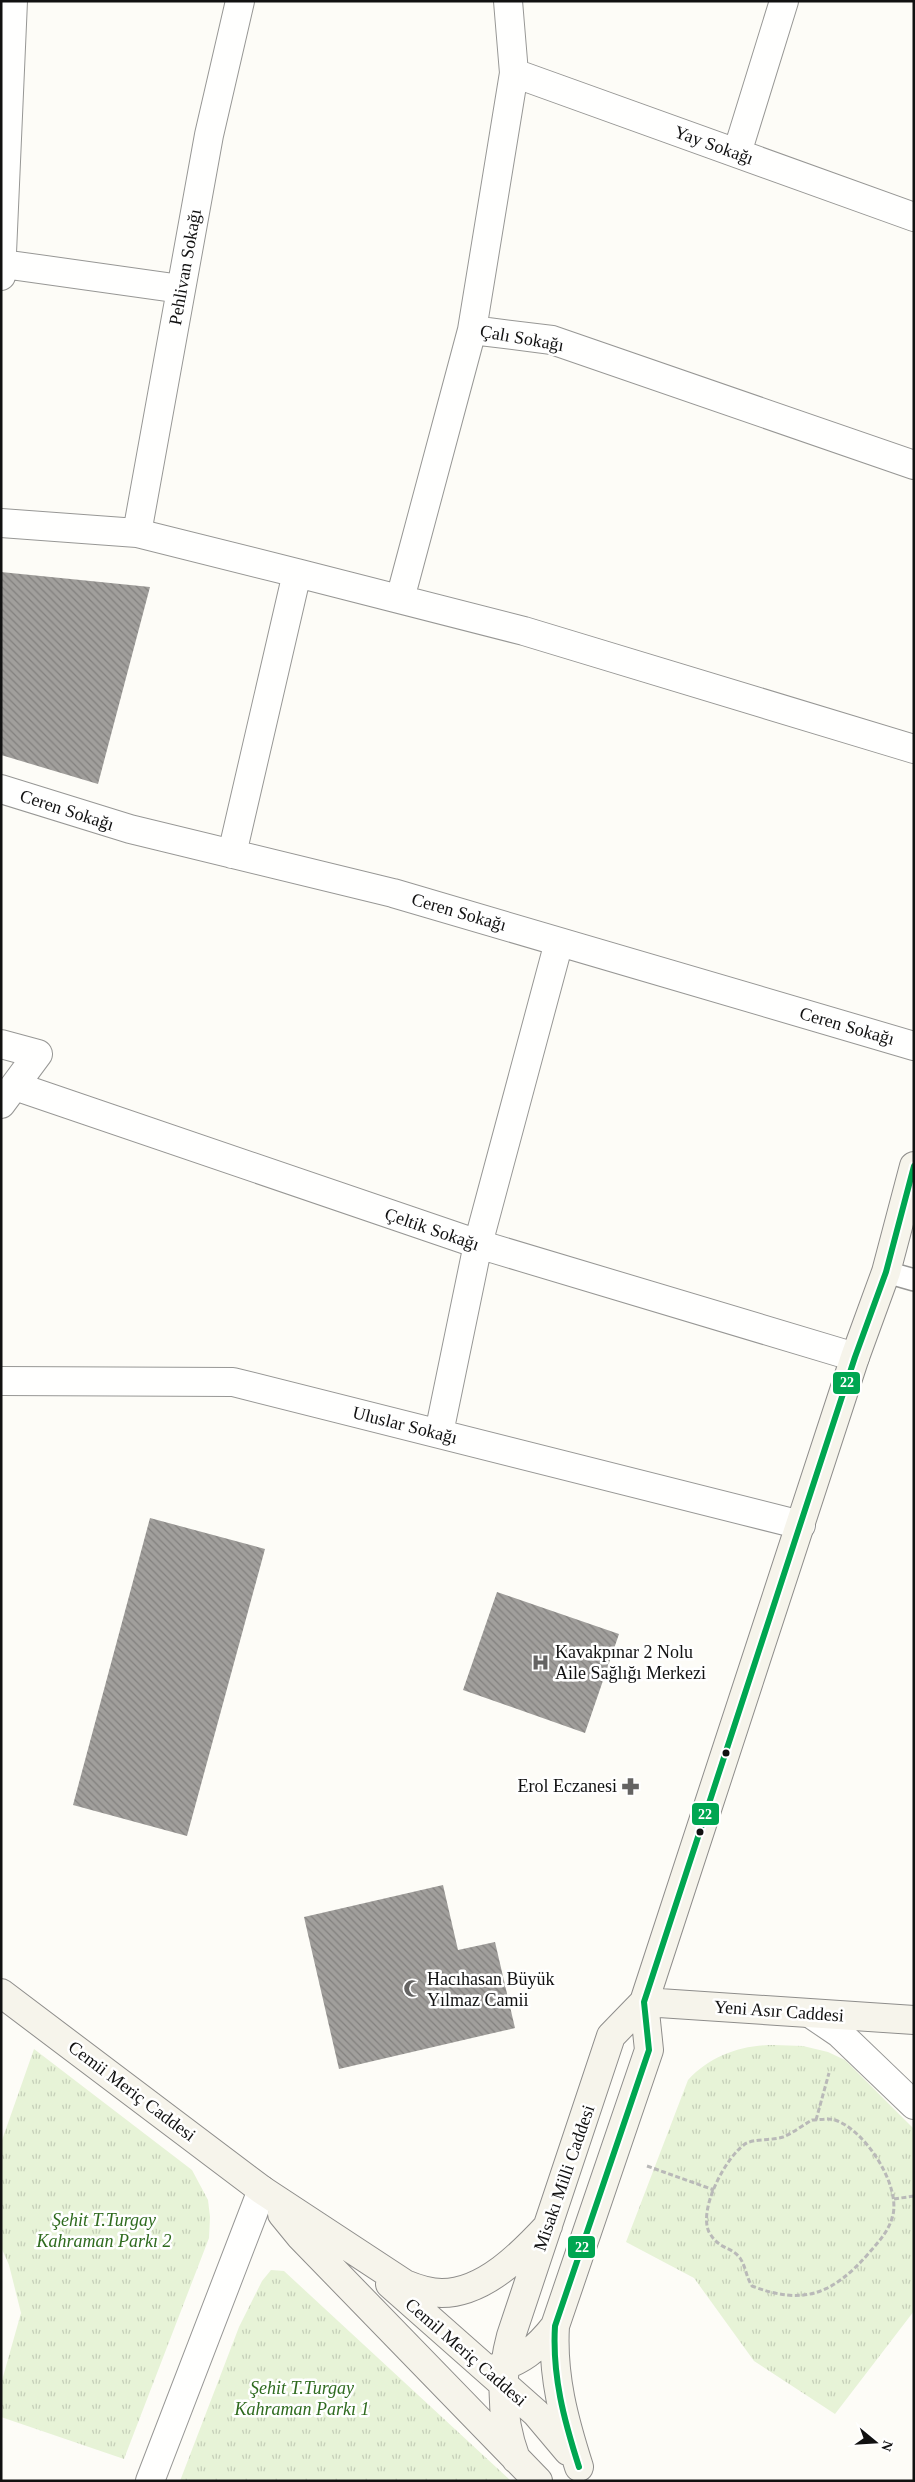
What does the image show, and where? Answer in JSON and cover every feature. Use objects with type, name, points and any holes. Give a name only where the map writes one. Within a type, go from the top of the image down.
[{"type":"street","points":[[12,1],[2,270],[181,289]]},
{"type":"street","name":"Pehlivan Sokağı","points":[[137,533],[209,135],[240,1]]},
{"type":"street","name":"Çalı Sokağı","points":[[508,1],[514,73],[472,330],[552,340],[914,465]]},
{"type":"street","points":[[737,154],[784,1]]},
{"type":"street","name":"Yay Sokağı","points":[[514,73],[914,217]]},
{"type":"street","points":[[400,599],[472,330]]},
{"type":"street","points":[[1,523],[137,533],[524,630],[914,749]]},
{"type":"street","points":[[232,854],[297,573]]},
{"type":"street","name":"Ceren Sokağı","points":[[1,789],[130,830],[393,892],[914,1046]]},
{"type":"street","points":[[438,1433],[478,1244],[559,942]]},
{"type":"street","points":[[1,1044],[38,1054],[8,1095]]},
{"type":"street","name":"Çeltik Sokağı","points":[[8,1095],[478,1244],[855,1358]]},
{"type":"street","name":"Misakı Milli Caddesi","points":[[584,2474],[558,2394],[553,2349],[555,2326],[649,2050],[644,2002],[855,1358],[886,1272],[914,1166]]},
{"type":"street","name":"Uluslar Sokağı","points":[[1,1381],[234,1382],[800,1525]]},
{"type":"street","name":"Cemii Meriç Caddesi","points":[[1,1992],[262,2190]]},
{"type":"street","name":"Misakı Milli Caddesi","points":[[516,2458],[506,2423],[499,2373],[611,2036],[644,2002]]},
{"type":"street","name":"Yeni Asır Caddesi","points":[[644,2002],[914,2020]]},
{"type":"street","points":[[811,2014],[839,2034],[914,2105]]},
{"type":"street","points":[[150,2481],[262,2190],[300,2236],[387,2325],[443,2365],[463,2370],[499,2373]]},
{"type":"street","name":"Cemil Meriç Caddesi","points":[[262,2190],[405,2284],[422,2291],[454,2292],[489,2278],[530,2245],[548,2226]]},
{"type":"street","name":"Cemil Meriç Caddesi","points":[[345,2245],[499,2373],[552,2430],[584,2474]]},
{"type":"street","name":"Cemil Meriç Caddesi","points":[[387,2325],[538,2481]]},
{"type":"street","name":"Misakı Milli Caddesi","points":[[499,2373],[536,2348],[555,2326]]},
{"type":"lane","points":[[886,1272],[914,1280]]},
{"type":"path","points":[[816,2120],[839,2034]]},
{"type":"path","points":[[816,2120],[834,2120],[846,2126],[873,2149],[894,2199],[893,2215],[886,2232],[844,2280],[827,2290],[809,2294],[775,2295],[752,2286],[740,2258],[733,2251],[723,2248],[708,2230],[706,2218],[714,2190],[733,2156],[747,2143],[782,2137],[816,2120]]},
{"type":"path","points":[[614,2154],[714,2190]]},
{"type":"path","points":[[894,2199],[914,2196]]},
{"type":"green space","points":[[774,2045],[803,2046],[828,2052],[845,2060],[914,2129],[914,2311],[835,2414],[754,2361],[694,2278],[626,2242],[688,2080],[716,2058],[750,2047]]},
{"type":"green space","name":"Şehit T.Turgay Kahraman Parkı 2","points":[[34,2049],[192,2170],[208,2200],[210,2217],[209,2238],[124,2459],[1,2417],[1,2384],[21,2313],[9,2265],[1,2247],[1,2143]]},
{"type":"green space","name":"Şehit T.Turgay Kahraman Parkı 1","points":[[271,2270],[284,2271],[511,2481],[180,2481],[239,2327],[262,2281]]},
{"type":"building","points":[[1,572],[150,587],[98,784],[1,755]]},
{"type":"building","points":[[150,1518],[265,1549],[187,1836],[73,1805]]},
{"type":"building","name":"Kavakpınar 2 Nolu Aile Sağlığı Merkezi","points":[[497,1592],[619,1634],[585,1733],[463,1690]]},
{"type":"building","name":"Hacıhasan Büyük Yılmaz Camii","points":[[443,1885],[458,1950],[495,1942],[515,2028],[339,2069],[304,1917]]},
{"type":"transit line","name":"22","points":[[579,2467],[560,2398],[555,2363],[555,2326],[649,2050],[644,2002],[855,1357],[886,1272],[914,1166]]},
{"type":"place","name":"Kavakpınar 2 Nolu Aile Sağlığı Merkezi","points":[[541,1662]]},
{"type":"place","name":"Erol Eczanesi","points":[[631,1786]]},
{"type":"place","name":"Hacıhasan Büyük Yılmaz Camii","points":[[413,1989]]}]
